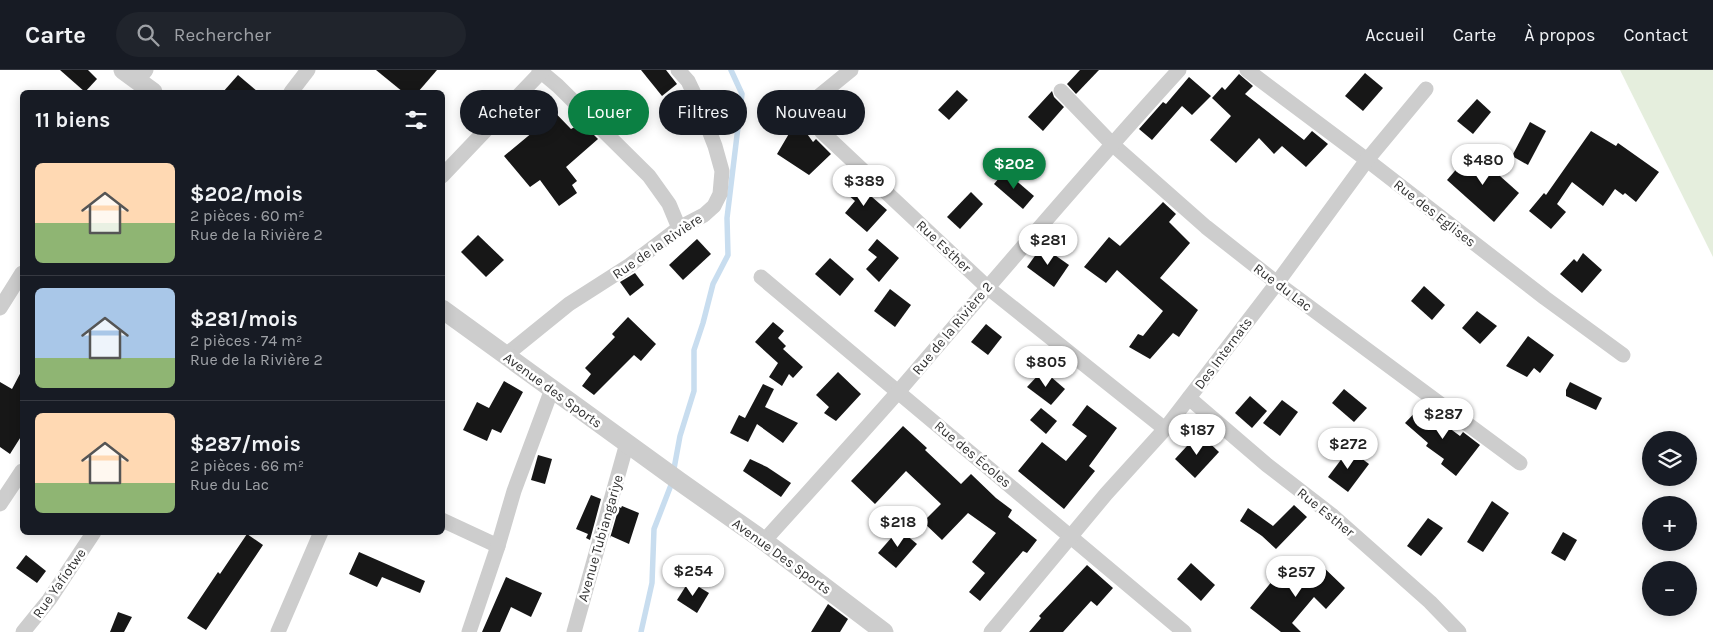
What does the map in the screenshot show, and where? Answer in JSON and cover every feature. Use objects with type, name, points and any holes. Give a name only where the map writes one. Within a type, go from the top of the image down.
[{"type":"street","points":[[293,90],[308,70]]},
{"type":"street","name":"Rue de la Rivière","points":[[506,355],[570,304],[630,266],[679,228],[704,215],[714,206],[720,194],[722,171],[715,146],[698,102],[688,81],[678,70]]},
{"type":"street","name":"Rue Esther","points":[[850,70],[819,96],[811,106],[810,116],[822,132],[987,287],[1165,429]]},
{"type":"street","name":"Rue de la Rivière 2","points":[[764,541],[898,392],[987,287],[1179,70]]},
{"type":"street","name":"Rue des Eglises","points":[[1247,70],[1622,355]]},
{"type":"street","points":[[445,173],[541,71],[649,176],[669,204],[679,228]]},
{"type":"street","points":[[135,74],[151,90]]},
{"type":"street","name":"Des Internats","points":[[991,632],[1070,536],[1165,429],[1277,283],[1367,160],[1426,89]]},
{"type":"street","name":"Rue du Lac","points":[[1062,91],[1112,144],[1206,227],[1277,283],[1520,463]]},
{"type":"street","name":"Rue des Écoles","points":[[762,277],[1184,632]]},
{"type":"street","points":[[0,308],[17,296],[20,282]]},
{"type":"street","name":"Avenue des Sports","points":[[445,311],[664,470]]},
{"type":"street","points":[[469,632],[498,546],[514,490],[552,389]]},
{"type":"street","name":"Rue Esther","points":[[1188,398],[1267,465],[1333,516],[1430,602],[1459,632]]},
{"type":"street","name":"Avenue Tubiangariye","points":[[574,632],[627,443]]},
{"type":"street","name":"Avenue Des Sports","points":[[664,470],[764,541],[884,632]]},
{"type":"street","points":[[0,504],[20,474]]},
{"type":"street","points":[[445,521],[498,546]]},
{"type":"street","name":"Rue Yafiotwe","points":[[24,632],[49,600],[92,535]]},
{"type":"street","points":[[278,632],[319,535]]},
{"type":"green space","points":[[1620,70],[1713,70],[1713,257]]},
{"type":"building","points":[[60,70],[88,70],[97,79],[87,90],[83,90]]},
{"type":"building","points":[[376,70],[437,70],[420,90],[401,90]]},
{"type":"building","points":[[641,70],[666,70],[677,84],[670,90],[659,90],[659,92]]},
{"type":"building","points":[[1080,70],[1099,70],[1076,94],[1067,84]]},
{"type":"building","points":[[1365,73],[1383,88],[1363,111],[1345,96]]},
{"type":"building","points":[[1239,74],[1253,86],[1245,94],[1304,140],[1312,131],[1328,144],[1306,167],[1282,146],[1274,154],[1259,138],[1236,163],[1210,140],[1231,116],[1212,98],[1222,87],[1225,90]]},
{"type":"building","points":[[238,75],[256,90],[225,90]]},
{"type":"building","points":[[1189,77],[1211,96],[1192,115],[1182,106],[1152,140],[1139,129],[1163,102],[1166,104]]},
{"type":"building","points":[[957,90],[968,100],[949,120],[938,110]]},
{"type":"building","points":[[1052,91],[1054,97],[1064,107],[1043,131],[1028,117]]},
{"type":"building","points":[[1477,99],[1491,112],[1473,134],[1457,121]]},
{"type":"building","points":[[558,116],[568,126],[568,135],[594,135],[598,139],[566,167],[577,181],[572,185],[577,193],[559,206],[540,180],[530,187],[504,156],[529,135],[558,135]]},
{"type":"building","points":[[1530,122],[1546,131],[1528,165],[1512,156]]},
{"type":"building","points":[[1591,131],[1616,146],[1618,143],[1659,172],[1636,202],[1625,193],[1623,195],[1615,189],[1603,206],[1572,182],[1557,204],[1566,212],[1551,229],[1529,211],[1544,193],[1546,195]]},
{"type":"building","points":[[788,135],[808,135],[813,142],[816,139],[831,154],[809,175],[777,154]]},
{"type":"building","points":[[1472,151],[1519,193],[1494,222],[1447,180]]},
{"type":"building","points":[[1005,171],[1034,196],[1023,209],[994,184]]},
{"type":"building","points":[[858,180],[875,194],[872,197],[887,210],[867,232],[845,213],[855,201],[846,193]]},
{"type":"building","points":[[971,192],[983,204],[960,229],[947,217]]},
{"type":"building","points":[[1163,202],[1176,214],[1169,222],[1190,243],[1160,278],[1198,310],[1179,337],[1173,333],[1150,359],[1129,347],[1138,334],[1143,336],[1163,311],[1117,270],[1106,283],[1084,267],[1109,237],[1120,246]]},
{"type":"building","points":[[478,235],[504,260],[486,277],[461,252]]},
{"type":"building","points":[[697,239],[711,254],[683,280],[669,265]]},
{"type":"building","points":[[877,239],[899,258],[879,282],[866,269],[877,257],[868,250]]},
{"type":"building","points":[[1042,246],[1069,265],[1054,287],[1027,267]]},
{"type":"building","points":[[1583,253],[1602,270],[1582,293],[1560,274],[1574,259],[1577,262]]},
{"type":"building","points":[[830,258],[854,279],[840,296],[815,274]]},
{"type":"building","points":[[635,273],[644,285],[630,296],[620,282]]},
{"type":"building","points":[[1424,286],[1445,305],[1432,320],[1411,301]]},
{"type":"building","points":[[890,289],[911,305],[895,327],[874,311]]},
{"type":"building","points":[[1477,311],[1497,326],[1480,344],[1462,328]]},
{"type":"building","points":[[628,317],[656,344],[641,361],[634,355],[594,395],[582,386],[591,374],[585,368],[615,337],[612,334]]},
{"type":"building","points":[[773,322],[784,331],[778,338],[786,346],[783,349],[803,367],[793,378],[789,374],[782,386],[769,377],[778,363],[755,342]]},
{"type":"building","points":[[986,324],[1002,337],[988,355],[971,342]]},
{"type":"building","points":[[1528,336],[1554,355],[1540,373],[1534,368],[1527,377],[1506,366]]},
{"type":"building","points":[[1043,370],[1065,389],[1051,405],[1027,387]]},
{"type":"building","points":[[838,372],[861,394],[836,421],[824,413],[829,407],[816,395]]},
{"type":"building","points":[[20,374],[20,438],[10,454],[0,447],[0,382],[12,389]]},
{"type":"building","points":[[504,381],[523,392],[501,433],[492,429],[487,441],[463,430],[477,402],[489,408]]},
{"type":"building","points":[[1570,382],[1602,398],[1596,410],[1566,396],[1566,390]]},
{"type":"building","points":[[763,384],[774,389],[765,407],[798,423],[783,443],[757,424],[748,442],[730,433],[739,415],[745,418]]},
{"type":"building","points":[[1344,389],[1367,408],[1354,422],[1332,403]]},
{"type":"building","points":[[1250,396],[1267,411],[1252,428],[1235,413]]},
{"type":"building","points":[[1282,400],[1298,412],[1280,436],[1263,423]]},
{"type":"building","points":[[1423,404],[1433,416],[1460,436],[1463,432],[1480,445],[1456,476],[1441,464],[1444,459],[1426,446],[1428,443],[1405,423]]},
{"type":"building","points":[[1087,405],[1117,428],[1089,466],[1095,471],[1064,509],[1018,471],[1042,442],[1066,461],[1087,436],[1072,425]]},
{"type":"building","points":[[1041,408],[1057,421],[1046,434],[1030,420]]},
{"type":"building","points":[[903,426],[961,484],[971,474],[996,498],[1012,510],[1008,517],[1037,540],[1027,553],[1023,551],[980,601],[969,592],[985,573],[972,562],[996,533],[968,513],[942,540],[923,522],[941,504],[906,471],[875,504],[851,481]]},
{"type":"building","points":[[1199,433],[1219,452],[1195,478],[1175,459]]},
{"type":"building","points":[[1349,449],[1369,464],[1348,492],[1328,477]]},
{"type":"building","points":[[538,455],[552,459],[545,484],[531,480]]},
{"type":"building","points":[[750,459],[767,467],[791,483],[781,497],[743,471]]},
{"type":"building","points":[[591,495],[601,499],[590,540],[586,538],[588,534],[576,529]]},
{"type":"building","points":[[1492,501],[1509,513],[1483,552],[1467,542]]},
{"type":"building","points":[[1294,505],[1307,517],[1276,549],[1262,536],[1240,521],[1248,508],[1273,526]]},
{"type":"building","points":[[622,506],[639,513],[629,544],[611,536],[610,538],[619,507],[621,508]]},
{"type":"building","points":[[1428,518],[1443,528],[1421,556],[1407,546]]},
{"type":"building","points":[[899,529],[917,544],[896,568],[878,553]]},
{"type":"building","points":[[1563,532],[1577,540],[1565,561],[1551,553]]},
{"type":"building","points":[[246,535],[263,545],[206,630],[187,618],[218,572],[220,574]]},
{"type":"building","points":[[359,552],[425,581],[420,593],[382,577],[377,587],[349,574]]},
{"type":"building","points":[[26,555],[46,571],[37,583],[16,568]]},
{"type":"building","points":[[1191,563],[1215,585],[1201,601],[1177,579]]},
{"type":"building","points":[[1319,563],[1345,588],[1326,609],[1314,597],[1292,623],[1301,632],[1281,632],[1250,608],[1278,574],[1295,588]]},
{"type":"building","points":[[1087,565],[1113,588],[1097,606],[1091,601],[1063,632],[1029,632],[1041,618],[1039,616]]},
{"type":"building","points":[[506,577],[542,593],[531,617],[511,607],[500,632],[482,632]]},
{"type":"building","points":[[689,581],[709,593],[697,613],[677,600]]},
{"type":"building","points":[[828,604],[848,619],[840,632],[811,632]]},
{"type":"building","points":[[118,612],[132,617],[124,632],[110,632]]},
{"type":"waterway","points":[[641,632],[652,583],[654,529],[671,485],[680,436],[694,391],[694,350],[713,284],[728,255],[727,218],[742,94],[731,70]]}]
